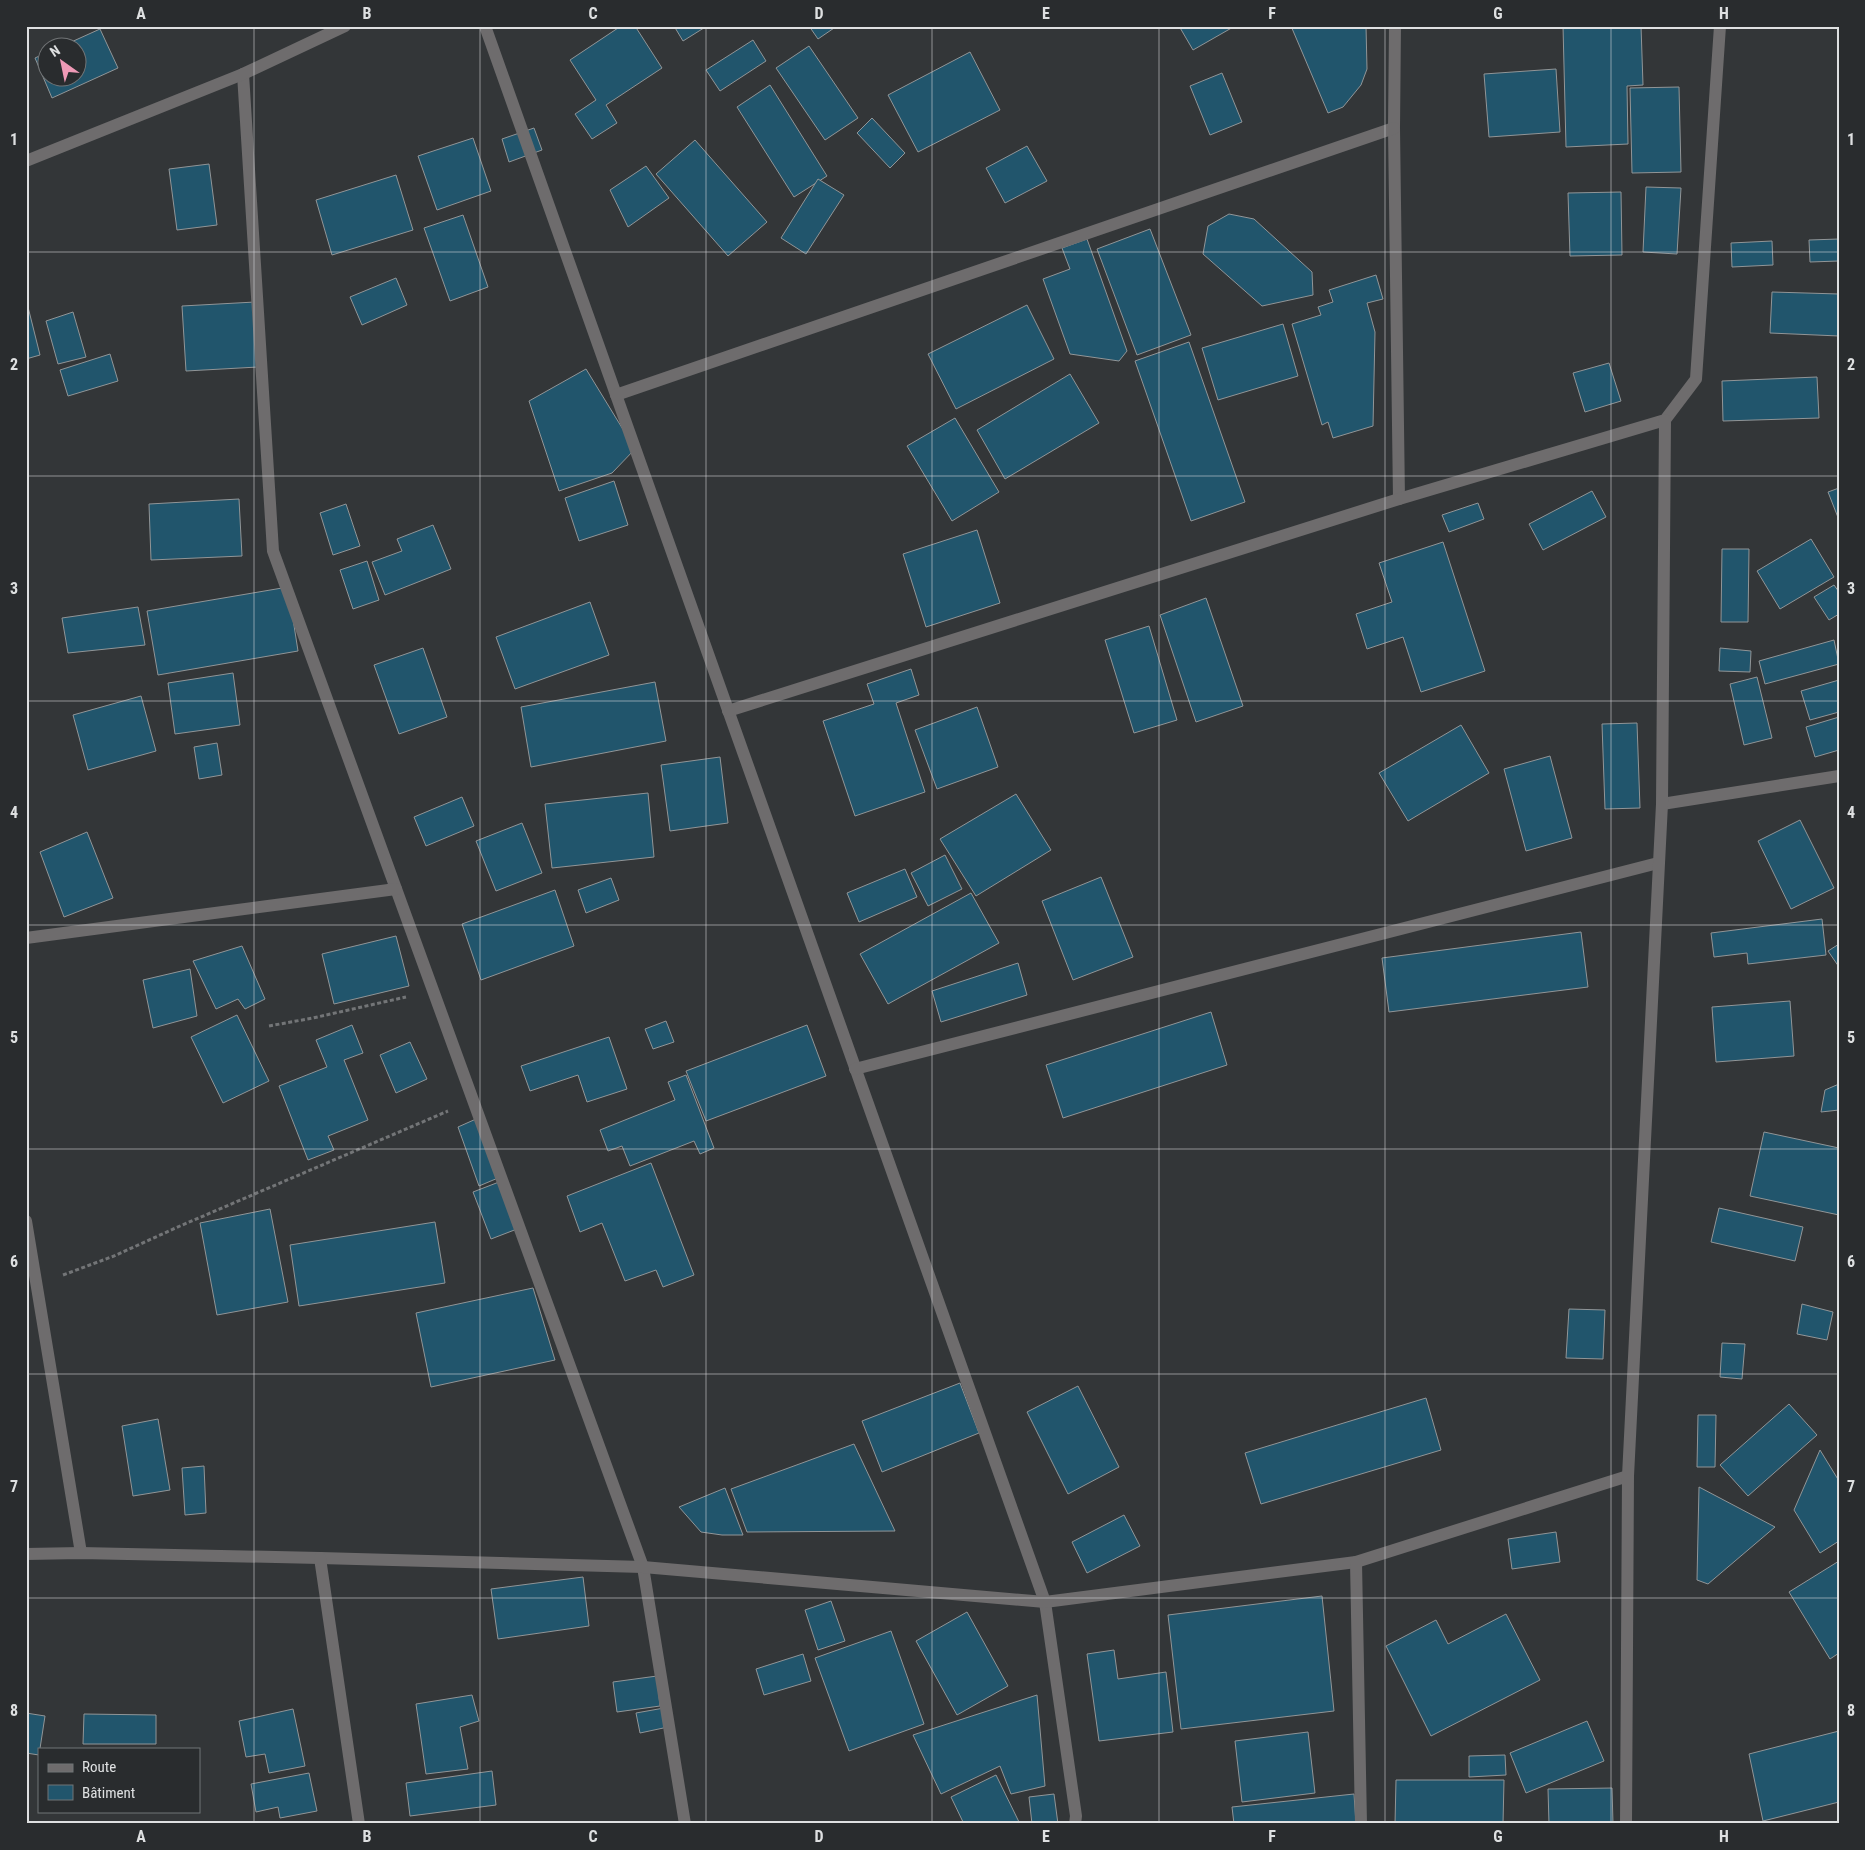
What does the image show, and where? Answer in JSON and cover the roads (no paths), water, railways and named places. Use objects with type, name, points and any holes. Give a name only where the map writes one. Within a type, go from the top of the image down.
[{"type":"street","points":[[26,161],[243,74],[345,26]]},
{"type":"street","points":[[485,26],[1045,1602],[1076,1816],[1075,1824]]},
{"type":"street","points":[[1395,26],[1394,128],[1399,500]]},
{"type":"street","points":[[728,711],[1399,500],[1664,420],[1696,379],[1720,26]]},
{"type":"street","points":[[243,74],[273,551],[644,1567],[685,1824]]},
{"type":"street","points":[[616,395],[1394,128]]},
{"type":"street","points":[[1626,1824],[1628,1476],[1662,804],[1664,420]]},
{"type":"street","points":[[1662,804],[1839,776]]},
{"type":"street","points":[[855,1069],[1658,862]]},
{"type":"street","points":[[26,938],[396,889]]},
{"type":"street","points":[[26,1221],[81,1553]]},
{"type":"street","points":[[26,1554],[81,1553],[320,1558],[644,1567],[1045,1602],[1356,1562],[1628,1476]]},
{"type":"street","points":[[320,1558],[360,1824]]},
{"type":"street","points":[[1356,1562],[1361,1824]]}]
